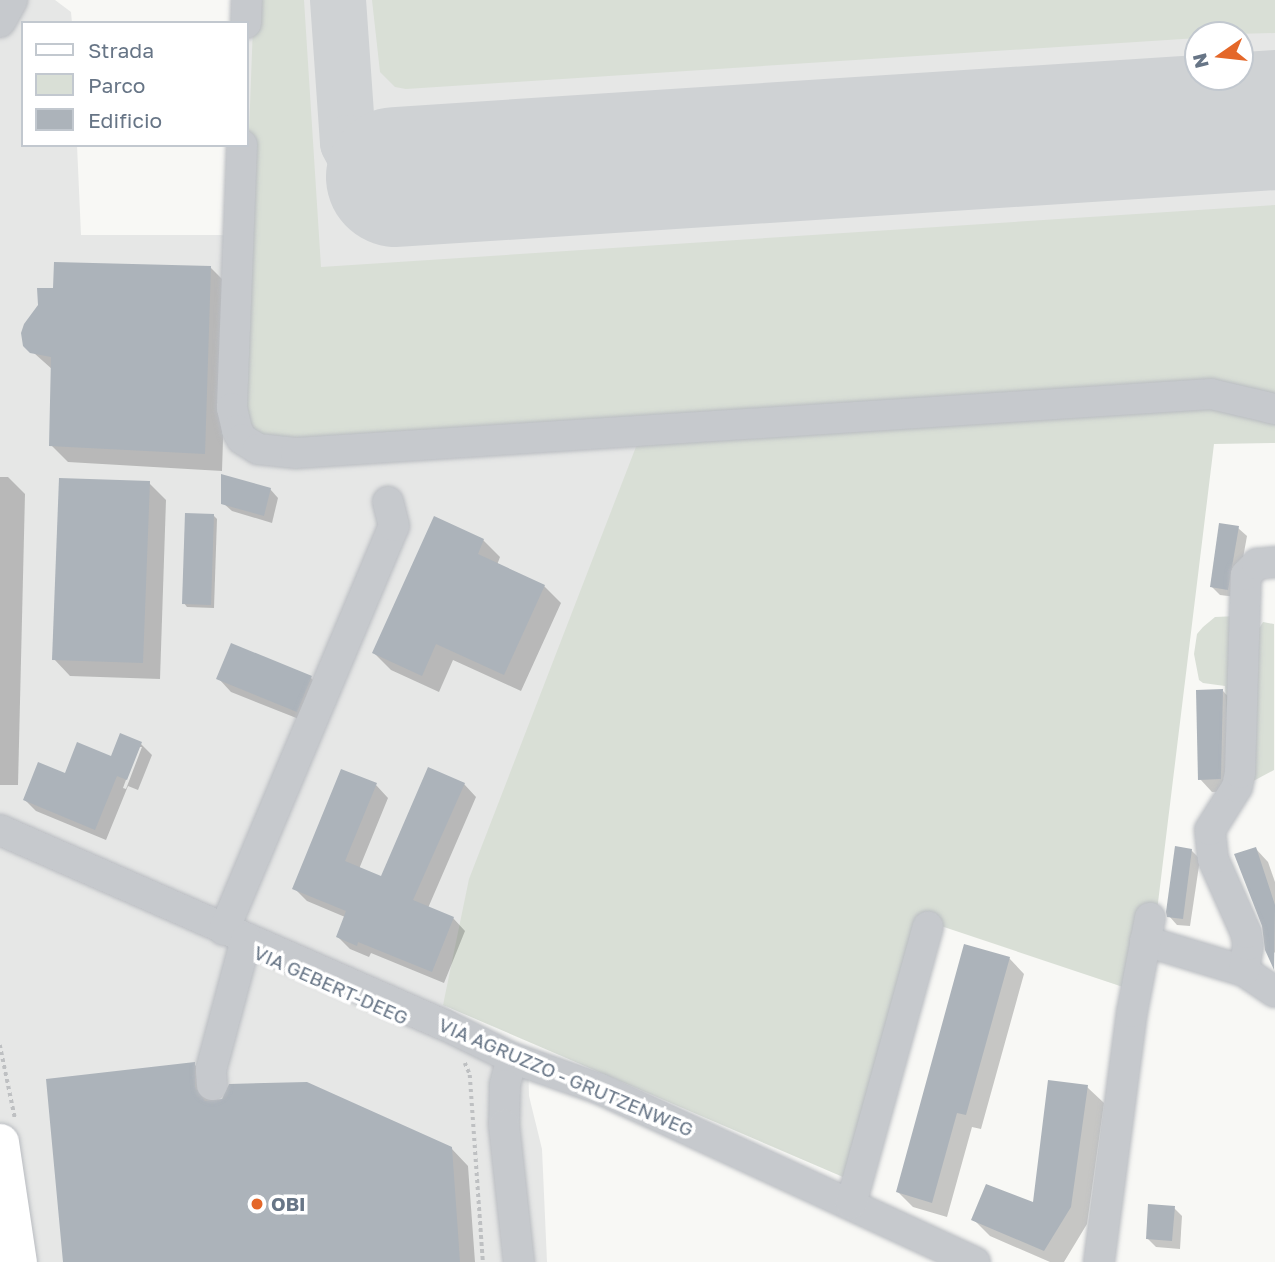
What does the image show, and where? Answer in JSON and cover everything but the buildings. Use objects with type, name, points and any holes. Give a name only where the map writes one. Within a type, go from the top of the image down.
[{"type":"main road","points":[[0,1142],[18,1262]]},
{"type":"street","points":[[0,22],[12,0]]},
{"type":"street","points":[[246,21],[247,0]]},
{"type":"street","points":[[242,147],[232,408],[242,439],[258,449],[296,453],[1211,394],[1275,409]]},
{"type":"street","points":[[212,1085],[211,1070],[235,934],[394,526],[388,502]]},
{"type":"street","points":[[1244,971],[1248,945],[1246,933],[1213,859],[1210,831],[1237,787],[1240,773],[1246,575],[1257,564],[1275,562]]},
{"type":"street","name":"VIA AGRUZZO - GRUTZENWEG","points":[[0,830],[512,1058],[600,1089],[975,1262]]},
{"type":"street","points":[[851,1204],[928,927]]},
{"type":"street","points":[[1098,1262],[1132,1012],[1148,930],[1244,971],[1275,992]]},
{"type":"street","points":[[512,1058],[505,1085],[505,1125],[519,1262]]},
{"type":"path","points":[[463,1060],[470,1075],[484,1262]]},
{"type":"shaded area","points":[[0,0],[55,0],[71,12],[72,21],[21,21],[21,147],[77,147],[81,235],[227,235],[248,147],[248,21],[236,0],[1275,0],[1275,443],[1214,443],[443,1004],[528,1062],[529,1096],[542,1149],[547,1262],[0,1262]]},
{"type":"green space","points":[[254,0],[304,0],[321,267],[1275,205],[1275,443],[1214,444],[1156,919],[1126,988],[923,920],[850,1180],[443,1005],[469,879],[639,439],[295,447],[256,433],[247,422],[239,395]]},
{"type":"green space","points":[[372,0],[1275,0],[1275,33],[1254,34],[1254,21],[1184,21],[1184,39],[406,89],[395,87],[380,72]]},
{"type":"green space","points":[[1237,616],[1258,630],[1263,622],[1274,624],[1274,770],[1244,786],[1228,732],[1225,686],[1199,680],[1194,654],[1197,634],[1203,627],[1215,617]]},
{"type":"taxiway","points":[[338,0],[348,143],[358,162],[367,170],[379,177],[396,177]]},
{"type":"runway","points":[[396,177],[1275,120]]},
{"type":"place","name":"OBI","points":[[257,1204]]}]
